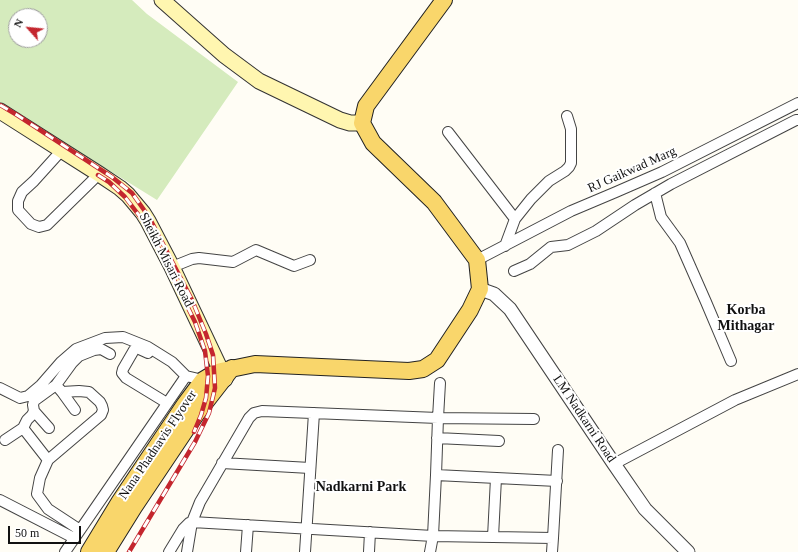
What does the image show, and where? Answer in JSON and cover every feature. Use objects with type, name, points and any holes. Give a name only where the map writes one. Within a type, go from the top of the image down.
[{"type":"main road","points":[[162,0],[224,55],[259,81],[340,120],[362,124]]},
{"type":"main road","points":[[203,380],[213,374],[226,373],[255,364],[409,371],[423,370],[437,360],[470,310],[480,289],[476,260],[434,202],[373,142],[362,124],[366,106],[444,0]]},
{"type":"main road","name":"Sheikh Misari Road","points":[[0,111],[120,188],[144,213],[226,373]]},
{"type":"main road","name":"Nana Phadnavis Flyover","points":[[89,552],[120,501],[191,408],[213,393],[226,373]]},
{"type":"main road","name":"Nana Phadnavis Flyover","points":[[106,552],[134,507],[191,408],[203,380]]},
{"type":"street","name":"RJ Gaikwad Marg","points":[[476,260],[571,211],[662,172],[798,102]]},
{"type":"street","points":[[505,246],[515,219],[531,199],[549,181],[565,172],[571,163],[571,129],[567,116]]},
{"type":"street","points":[[514,271],[530,264],[551,247],[568,245],[596,231],[635,205],[678,180],[798,120]]},
{"type":"street","points":[[448,132],[515,219]]},
{"type":"street","points":[[62,150],[22,192],[18,201],[18,210],[31,224],[39,227],[47,225],[99,174]]},
{"type":"street","points":[[655,193],[661,217],[680,243],[731,361]]},
{"type":"street","points":[[172,268],[192,259],[199,258],[233,262],[256,250],[294,266],[310,260]]},
{"type":"street","name":"LM Nadkarni Road","points":[[480,289],[494,294],[510,308],[645,509],[688,552]]},
{"type":"street","points":[[0,388],[20,398],[28,396],[41,385],[61,362],[76,350],[105,338],[123,337],[148,347],[172,362],[185,378]]},
{"type":"street","points":[[167,403],[124,376],[122,373],[134,350],[137,348],[166,363],[185,378],[203,380],[213,393]]},
{"type":"street","points":[[59,389],[72,363],[79,356],[101,349],[110,354]]},
{"type":"street","points":[[614,464],[735,400],[798,374]]},
{"type":"street","points":[[65,552],[185,378]]},
{"type":"street","points":[[430,552],[436,475],[440,382]]},
{"type":"street","points":[[59,389],[75,410]]},
{"type":"street","points":[[37,494],[40,478],[48,460],[101,415],[103,410],[102,406],[100,402],[89,392],[59,389],[34,401],[34,411],[49,428]]},
{"type":"street","points":[[6,440],[23,428],[34,411]]},
{"type":"street","points":[[187,552],[192,522],[200,502],[249,418],[254,413],[262,411],[438,418],[534,419]]},
{"type":"street","points":[[305,552],[314,413]]},
{"type":"street","points":[[23,428],[48,460]]},
{"type":"street","points":[[437,438],[499,441]]},
{"type":"street","points":[[552,552],[558,450]]},
{"type":"street","points":[[222,463],[310,468]]},
{"type":"street","points":[[436,475],[557,480]]},
{"type":"street","points":[[493,537],[496,478]]},
{"type":"street","points":[[29,485],[48,509],[77,534]]},
{"type":"street","points":[[0,500],[77,534]]},
{"type":"street","points":[[168,552],[183,530],[189,523],[192,522],[432,536],[553,538]]},
{"type":"street","points":[[246,552],[248,525]]},
{"type":"street","points":[[369,552],[370,532]]},
{"type":"green space","points":[[0,0],[132,0],[147,14],[238,82],[157,200],[0,103]]},
{"type":"railway","points":[[0,105],[112,177],[132,193],[149,217],[192,300],[213,355],[215,388],[209,413],[195,442],[129,552]]},
{"type":"railway","points":[[98,175],[109,182],[125,197],[144,222],[195,322],[205,351],[208,376],[206,398],[194,432]]},
{"type":"district","name":"Korba Mithagar","points":[[746,318]]},
{"type":"district","name":"Nadkarni Park","points":[[361,487]]}]
